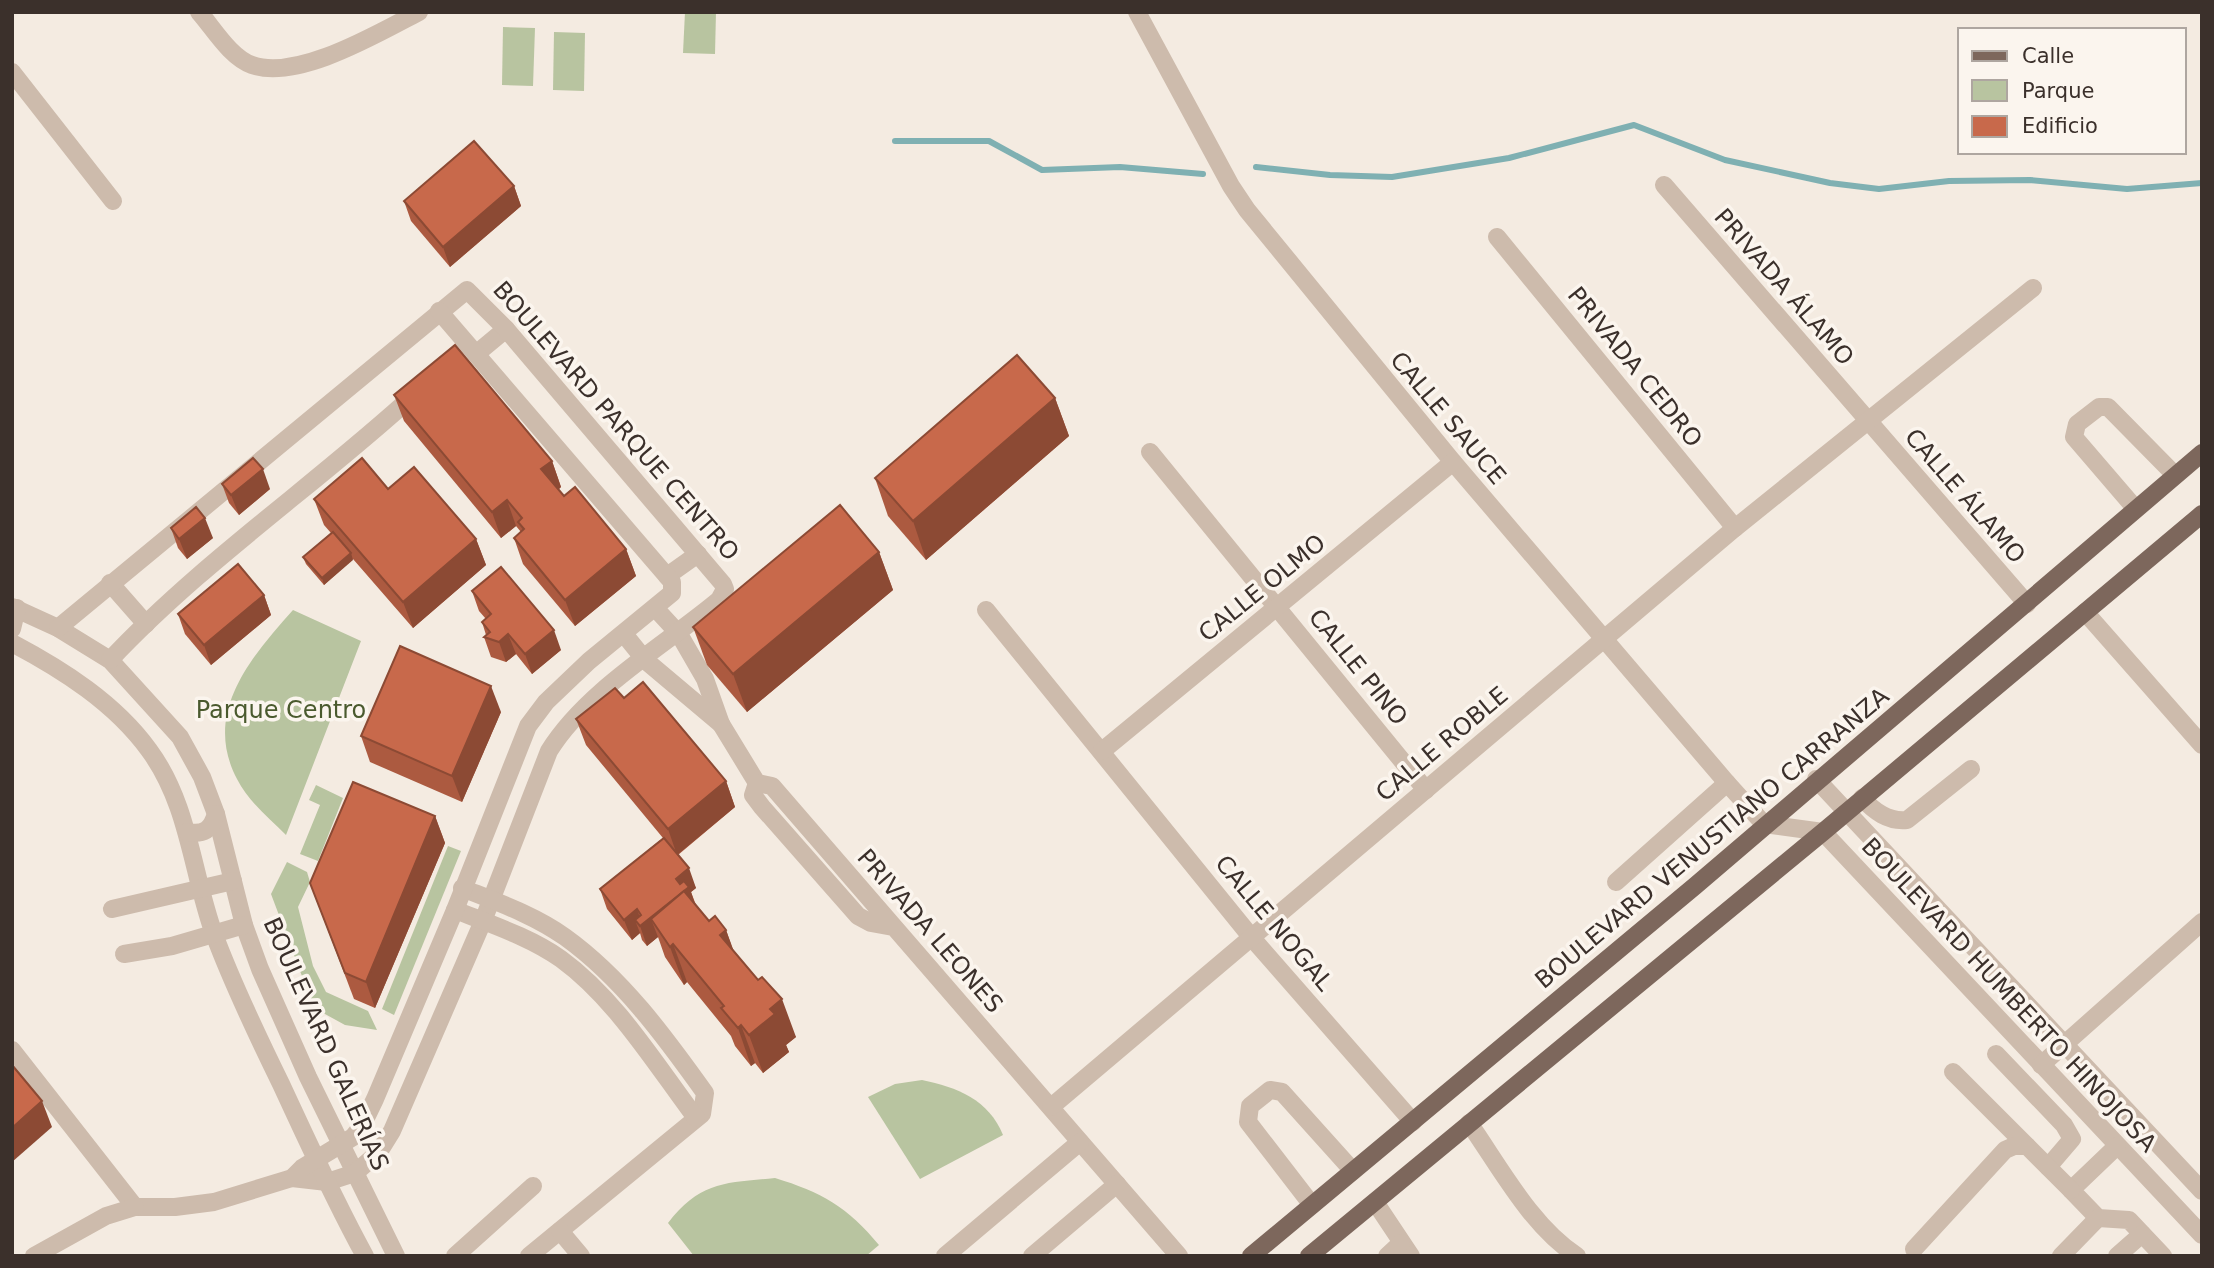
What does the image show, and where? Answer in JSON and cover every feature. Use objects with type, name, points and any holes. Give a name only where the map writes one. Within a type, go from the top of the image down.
[{"type":"main road","name":"BOULEVARD VENUSTIANO CARRANZA","points":[[1251,1256],[2027,604],[2135,508],[2202,453]]},
{"type":"main road","points":[[1309,1256],[1823,832],[2202,514]]},
{"type":"street","points":[[199,12],[237,56],[252,65],[279,69],[303,64],[363,41],[419,12]]},
{"type":"street","name":"CALLE SAUCE","points":[[1137,12],[1242,202],[1453,462],[1603,641],[1764,824]]},
{"type":"street","points":[[12,72],[113,201]]},
{"type":"street","name":"PRIVADA ÁLAMO","points":[[1664,185],[1867,421]]},
{"type":"street","name":"PRIVADA CEDRO","points":[[1497,237],[1735,528]]},
{"type":"street","name":"CALLE ROBLE","points":[[1051,1107],[1735,528],[2033,289]]},
{"type":"street","name":"BOULEVARD PARQUE CENTRO","points":[[58,628],[464,290],[471,290],[506,329],[725,589],[719,600],[679,634],[588,702],[565,726],[534,785],[482,921],[392,1131],[379,1152],[355,1173],[327,1182]]},
{"type":"street","points":[[34,1256],[106,1216],[135,1207],[175,1207],[214,1202],[292,1178],[316,1160],[341,1147],[362,1126],[455,911],[510,764],[528,726],[589,661],[656,609],[672,593],[674,586],[667,576],[439,311]]},
{"type":"street","points":[[456,357],[476,355],[506,329]]},
{"type":"street","points":[[110,660],[146,624],[426,384]]},
{"type":"street","points":[[2135,508],[2074,437],[2077,424],[2099,407],[2108,407],[2175,475]]},
{"type":"street","name":"CALLE ÁLAMO","points":[[1867,421],[2027,604]]},
{"type":"street","name":"CALLE PINO","points":[[1150,452],[1426,790]]},
{"type":"street","name":"CALLE OLMO","points":[[1102,751],[1453,462]]},
{"type":"street","points":[[667,576],[698,554]]},
{"type":"street","points":[[110,583],[146,624]]},
{"type":"street","points":[[12,629],[15,608]]},
{"type":"street","name":"BOULEVARD GALERÍAS","points":[[15,608],[58,628],[110,660],[180,737],[202,776],[216,814],[244,925],[260,969],[341,1147],[396,1256]]},
{"type":"street","points":[[656,609],[679,634],[705,679],[721,724]]},
{"type":"street","name":"CALLE NOGAL","points":[[986,610],[1252,938],[1413,1122]]},
{"type":"street","points":[[2085,612],[2202,745]]},
{"type":"street","points":[[624,634],[645,660],[721,724]]},
{"type":"street","points":[[12,643],[47,661],[85,688],[140,740],[168,784],[187,832],[214,933],[316,1160],[365,1256]]},
{"type":"street","points":[[538,713],[565,726]]},
{"type":"street","name":"PRIVADA LEONES","points":[[721,724],[765,784],[1179,1256]]},
{"type":"street","points":[[1862,798],[1875,811],[1893,820],[1908,820],[1971,769]]},
{"type":"street","name":"BOULEVARD HUMBERTO HINOJOSA","points":[[1816,779],[2063,1046],[2202,1191]]},
{"type":"street","points":[[1616,882],[1727,783]]},
{"type":"street","points":[[187,832],[200,834],[207,831],[216,814]]},
{"type":"street","points":[[1764,824],[1823,832]]},
{"type":"street","name":"BOULEVARD HUMBERTO HINOJOSA","points":[[1823,832],[2202,1235]]},
{"type":"street","points":[[112,909],[233,881]]},
{"type":"street","points":[[463,888],[534,918],[564,936],[629,994],[705,1093],[705,1109],[696,1118],[529,1256]]},
{"type":"street","points":[[1910,926],[1933,906]]},
{"type":"street","points":[[455,911],[535,944],[583,977],[623,1023],[696,1118]]},
{"type":"street","points":[[2041,1065],[2202,922]]},
{"type":"street","points":[[124,954],[172,946],[244,925]]},
{"type":"street","points":[[12,1050],[135,1207]]},
{"type":"street","points":[[1996,1054],[2064,1125],[2072,1139],[2049,1167]]},
{"type":"street","points":[[1953,1072],[2098,1218],[2129,1220],[2163,1256]]},
{"type":"street","points":[[1312,1205],[1248,1122],[1250,1106],[1270,1090],[1282,1092],[1353,1171]]},
{"type":"street","points":[[1469,1123],[1531,1210],[1552,1235],[1577,1256]]},
{"type":"street","points":[[946,1256],[1080,1142]]},
{"type":"street","points":[[1914,1249],[2005,1150],[2014,1146],[2027,1146]]},
{"type":"street","points":[[2071,1189],[2117,1146]]},
{"type":"street","points":[[292,1178],[327,1182]]},
{"type":"street","points":[[1032,1256],[1117,1184]]},
{"type":"street","points":[[455,1256],[533,1185]]},
{"type":"street","points":[[1374,1202],[1406,1250],[1387,1256]]},
{"type":"street","points":[[2061,1256],[2098,1218]]},
{"type":"street","points":[[560,1231],[581,1256]]},
{"type":"street","points":[[2117,1256],[2142,1234]]},
{"type":"green space","points":[[685,12],[716,12],[715,54],[683,53]]},
{"type":"green space","points":[[503,27],[535,28],[533,86],[502,85]]},
{"type":"green space","points":[[554,32],[585,33],[584,91],[553,90]]},
{"type":"green space","name":"Parque Centro","points":[[293,610],[361,641],[286,835],[259,809],[237,779],[228,755],[225,731],[228,709],[236,687],[262,647]]},
{"type":"green space","name":"Parque Centro","points":[[316,785],[343,798],[318,861],[300,854],[320,805],[309,800]]},
{"type":"green space","points":[[448,846],[461,851],[394,1015],[382,1009]]},
{"type":"green space","points":[[287,862],[307,872],[310,882],[298,907],[313,966],[326,992],[368,1011],[377,1030],[345,1025],[314,1008],[271,894]]},
{"type":"green space","points":[[922,1080],[970,1097],[989,1113],[1003,1135],[920,1179],[868,1097],[895,1084]]},
{"type":"green space","points":[[775,1178],[833,1202],[856,1220],[879,1245],[866,1256],[694,1256],[668,1223],[680,1209],[703,1192],[728,1183]]},
{"type":"building","points":[[474,141],[514,186],[443,247],[404,201]]},
{"type":"building","points":[[455,345],[552,461],[541,469],[564,496],[575,487],[626,549],[565,600],[514,538],[524,529],[518,522],[522,518],[507,500],[492,512],[394,395]]},
{"type":"building","points":[[1017,355],[1055,398],[913,521],[875,478]]},
{"type":"building","points":[[253,458],[263,469],[231,495],[222,484]]},
{"type":"building","points":[[362,458],[388,489],[414,467],[476,539],[403,602],[314,499]]},
{"type":"building","points":[[840,505],[879,552],[733,674],[693,627]]},
{"type":"building","points":[[196,507],[205,518],[179,539],[171,528]]},
{"type":"building","points":[[333,532],[351,553],[322,578],[303,557]]},
{"type":"building","points":[[238,564],[264,595],[204,645],[178,614]]},
{"type":"building","points":[[501,567],[554,630],[525,654],[508,634],[499,642],[484,637],[490,632],[482,622],[491,614],[472,591]]},
{"type":"building","points":[[400,646],[491,686],[452,776],[361,736]]},
{"type":"building","points":[[643,682],[726,781],[668,829],[576,719],[615,688],[624,698]]},
{"type":"building","points":[[353,782],[435,816],[366,982],[345,973],[310,883]]},
{"type":"building","points":[[664,838],[689,868],[676,879],[680,884],[684,881],[689,887],[640,926],[635,920],[641,915],[637,909],[624,920],[600,889]]},
{"type":"building","points":[[684,891],[709,921],[715,916],[726,930],[720,935],[758,980],[762,977],[782,999],[770,1009],[775,1014],[749,1035],[741,1025],[738,1028],[721,1008],[724,1006],[673,944],[670,947],[651,919]]},
{"type":"building","points":[[12,1065],[42,1101],[12,1128]]},
{"type":"waterway","points":[[1256,167],[1330,175],[1392,177],[1509,158],[1634,125],[1725,160],[1830,183],[1879,189],[1949,181],[2030,180],[2127,189],[2202,183]]},
{"type":"waterway","points":[[895,141],[989,141],[1042,170],[1120,167],[1203,174]]}]
